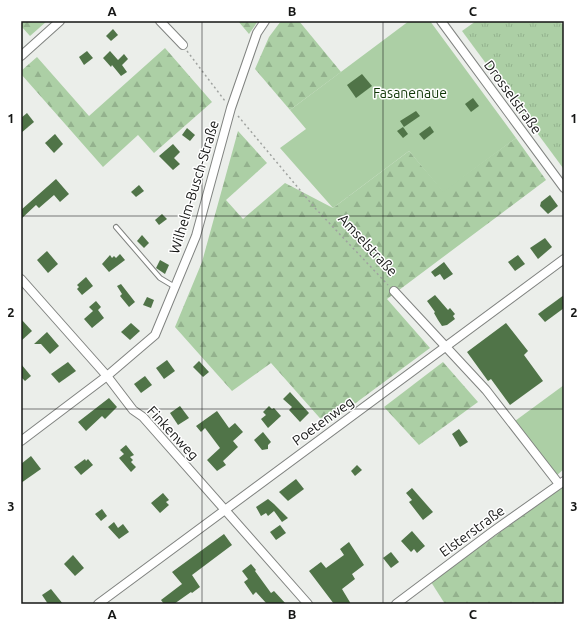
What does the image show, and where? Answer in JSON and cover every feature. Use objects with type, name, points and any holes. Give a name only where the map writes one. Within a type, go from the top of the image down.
[{"type":"street","points":[[21,56],[60,21]]},
{"type":"street","points":[[160,21],[183,45]]},
{"type":"street","name":"Wilhelm-Busch-Straße","points":[[21,441],[107,376],[155,335],[196,236],[231,108],[257,33],[266,21]]},
{"type":"street","name":"Drosselstraße","points":[[441,21],[564,188]]},
{"type":"street","name":"Poetenweg","points":[[98,604],[564,259]]},
{"type":"street","name":"Finkenweg","points":[[21,279],[107,376],[133,410],[143,417],[308,604]]},
{"type":"street","name":"Amselstraße","points":[[394,291],[486,390],[562,482]]},
{"type":"street","name":"Elsterstraße","points":[[396,604],[562,482]]},
{"type":"lane","points":[[116,227],[160,278],[175,287]]},
{"type":"path","name":"Amselstraße","points":[[183,45],[231,108],[315,208],[394,291]]},
{"type":"green space","points":[[21,21],[47,21],[30,36],[21,26]]},
{"type":"green space","points":[[238,21],[258,21],[249,34]]},
{"type":"green space","points":[[281,21],[299,21],[341,72],[290,110],[255,69],[269,37]]},
{"type":"green space","name":"Fasanenaue","points":[[409,21],[430,21],[516,138],[443,192],[409,151],[333,208],[280,148],[306,129],[290,110]]},
{"type":"green space","points":[[476,21],[558,21],[564,25],[563,168],[462,31]]},
{"type":"green space","points":[[165,48],[212,102],[154,153],[138,135],[103,167],[21,74],[21,71],[37,57],[89,116]]},
{"type":"green space","points":[[238,131],[267,163],[226,200],[243,219],[285,183],[333,208],[409,151],[443,191],[516,138],[546,180],[387,299],[430,348],[326,425],[271,363],[232,391],[175,327],[202,262]]},
{"type":"green space","points":[[443,362],[478,402],[419,445],[384,407]]},
{"type":"green space","points":[[564,385],[564,469],[556,476],[515,421]]},
{"type":"green space","points":[[564,486],[564,604],[445,604],[431,582]]},
{"type":"building","points":[[113,29],[118,35],[111,41],[106,36]]},
{"type":"building","points":[[87,51],[93,58],[84,65],[79,57]]},
{"type":"building","points":[[110,51],[118,60],[124,54],[128,59],[122,65],[127,72],[121,76],[112,65],[111,67],[103,58]]},
{"type":"building","points":[[362,74],[372,86],[356,98],[347,85]]},
{"type":"building","points":[[473,98],[479,106],[471,112],[465,104]]},
{"type":"building","points":[[416,111],[420,116],[404,127],[400,121]]},
{"type":"building","points":[[27,113],[34,122],[21,133],[21,118]]},
{"type":"building","points":[[430,126],[434,132],[424,140],[419,134]]},
{"type":"building","points":[[403,127],[408,134],[403,138],[397,131]]},
{"type":"building","points":[[187,128],[195,135],[190,141],[182,135]]},
{"type":"building","points":[[55,134],[63,144],[54,153],[45,143]]},
{"type":"building","points":[[173,144],[180,152],[174,158],[180,164],[173,170],[159,156]]},
{"type":"building","points":[[56,179],[69,194],[60,202],[54,195],[39,208],[36,205],[21,219],[21,210]]},
{"type":"building","points":[[139,185],[144,191],[136,197],[131,192]]},
{"type":"building","points":[[550,195],[558,206],[548,214],[540,206],[541,202]]},
{"type":"building","points":[[162,214],[167,219],[159,225],[155,220]]},
{"type":"building","points":[[142,235],[149,243],[144,248],[137,241]]},
{"type":"building","points":[[545,238],[552,247],[538,259],[530,248]]},
{"type":"building","points":[[47,251],[58,264],[48,273],[37,260]]},
{"type":"building","points":[[120,254],[125,260],[109,272],[102,264],[110,255],[112,258],[114,256],[116,258]]},
{"type":"building","points":[[518,255],[525,264],[515,271],[508,262]]},
{"type":"building","points":[[160,260],[169,265],[165,274],[156,268]]},
{"type":"building","points":[[444,262],[453,274],[444,280],[440,274],[435,277],[431,272]]},
{"type":"building","points":[[86,277],[93,286],[82,295],[77,289],[79,287],[77,285]]},
{"type":"building","points":[[121,284],[135,302],[129,307],[120,296],[122,294],[117,286]]},
{"type":"building","points":[[435,295],[448,310],[450,308],[455,314],[453,316],[455,319],[447,325],[442,326],[434,313],[435,312],[427,301]]},
{"type":"building","points":[[564,295],[564,308],[545,322],[538,314]]},
{"type":"building","points":[[147,297],[154,300],[151,308],[143,305]]},
{"type":"building","points":[[96,301],[101,307],[98,310],[104,318],[92,328],[84,319],[93,311],[89,307]]},
{"type":"building","points":[[21,319],[32,331],[21,341]]},
{"type":"building","points":[[131,323],[140,331],[130,340],[121,332]]},
{"type":"building","points":[[506,323],[528,351],[524,355],[543,381],[510,405],[491,379],[488,381],[467,352]]},
{"type":"building","points":[[47,332],[59,346],[50,354],[41,344],[34,344]]},
{"type":"building","points":[[167,360],[175,371],[164,379],[156,368]]},
{"type":"building","points":[[199,361],[209,372],[203,377],[193,367]]},
{"type":"building","points":[[68,362],[76,371],[59,383],[51,374]]},
{"type":"building","points":[[21,364],[31,376],[25,381],[21,377]]},
{"type":"building","points":[[145,376],[152,385],[141,393],[134,384]]},
{"type":"building","points":[[290,392],[309,413],[300,422],[289,410],[292,407],[283,399]]},
{"type":"building","points":[[109,398],[117,407],[105,419],[102,416],[86,431],[78,422]]},
{"type":"building","points":[[180,406],[189,418],[178,425],[170,413]]},
{"type":"building","points":[[269,406],[272,409],[274,408],[281,416],[268,428],[261,419],[266,415],[263,412]]},
{"type":"building","points":[[217,411],[229,428],[235,423],[243,432],[233,441],[238,447],[223,461],[226,465],[217,471],[207,460],[220,448],[205,428],[201,432],[196,426]]},
{"type":"building","points":[[459,429],[468,442],[460,447],[452,434]]},
{"type":"building","points":[[263,432],[271,442],[268,445],[268,449],[262,450],[254,440]]},
{"type":"building","points":[[126,445],[134,455],[130,457],[133,460],[131,462],[136,467],[131,472],[119,458],[124,454],[120,450]]},
{"type":"building","points":[[31,456],[41,469],[21,483],[21,464]]},
{"type":"building","points":[[85,459],[86,461],[88,459],[93,465],[81,475],[74,467]]},
{"type":"building","points":[[357,465],[362,470],[355,476],[351,471]]},
{"type":"building","points":[[296,479],[304,489],[288,501],[279,492]]},
{"type":"building","points":[[412,488],[433,512],[423,520],[409,502],[412,500],[406,493]]},
{"type":"building","points":[[163,493],[169,500],[166,502],[169,505],[160,513],[151,503]]},
{"type":"building","points":[[268,499],[288,518],[282,522],[274,511],[268,516],[266,513],[261,516],[256,507]]},
{"type":"building","points":[[102,509],[107,516],[101,521],[95,514]]},
{"type":"building","points":[[114,522],[118,528],[123,524],[129,532],[119,539],[108,527]]},
{"type":"building","points":[[280,525],[286,533],[276,540],[270,532]]},
{"type":"building","points":[[412,531],[425,546],[417,553],[414,549],[411,552],[401,541]]},
{"type":"building","points":[[224,534],[232,545],[192,575],[200,587],[174,604],[164,604],[161,600],[182,584],[172,572]]},
{"type":"building","points":[[349,542],[364,565],[352,574],[355,579],[342,589],[351,604],[334,604],[309,571],[321,562],[326,568],[344,555],[340,549]]},
{"type":"building","points":[[391,552],[399,562],[391,568],[383,558]]},
{"type":"building","points":[[73,555],[84,568],[75,576],[64,564]]},
{"type":"building","points":[[251,564],[271,593],[274,591],[286,604],[267,604],[256,592],[253,595],[244,582],[248,579],[242,571]]},
{"type":"building","points":[[51,589],[63,604],[48,604],[42,595]]}]
